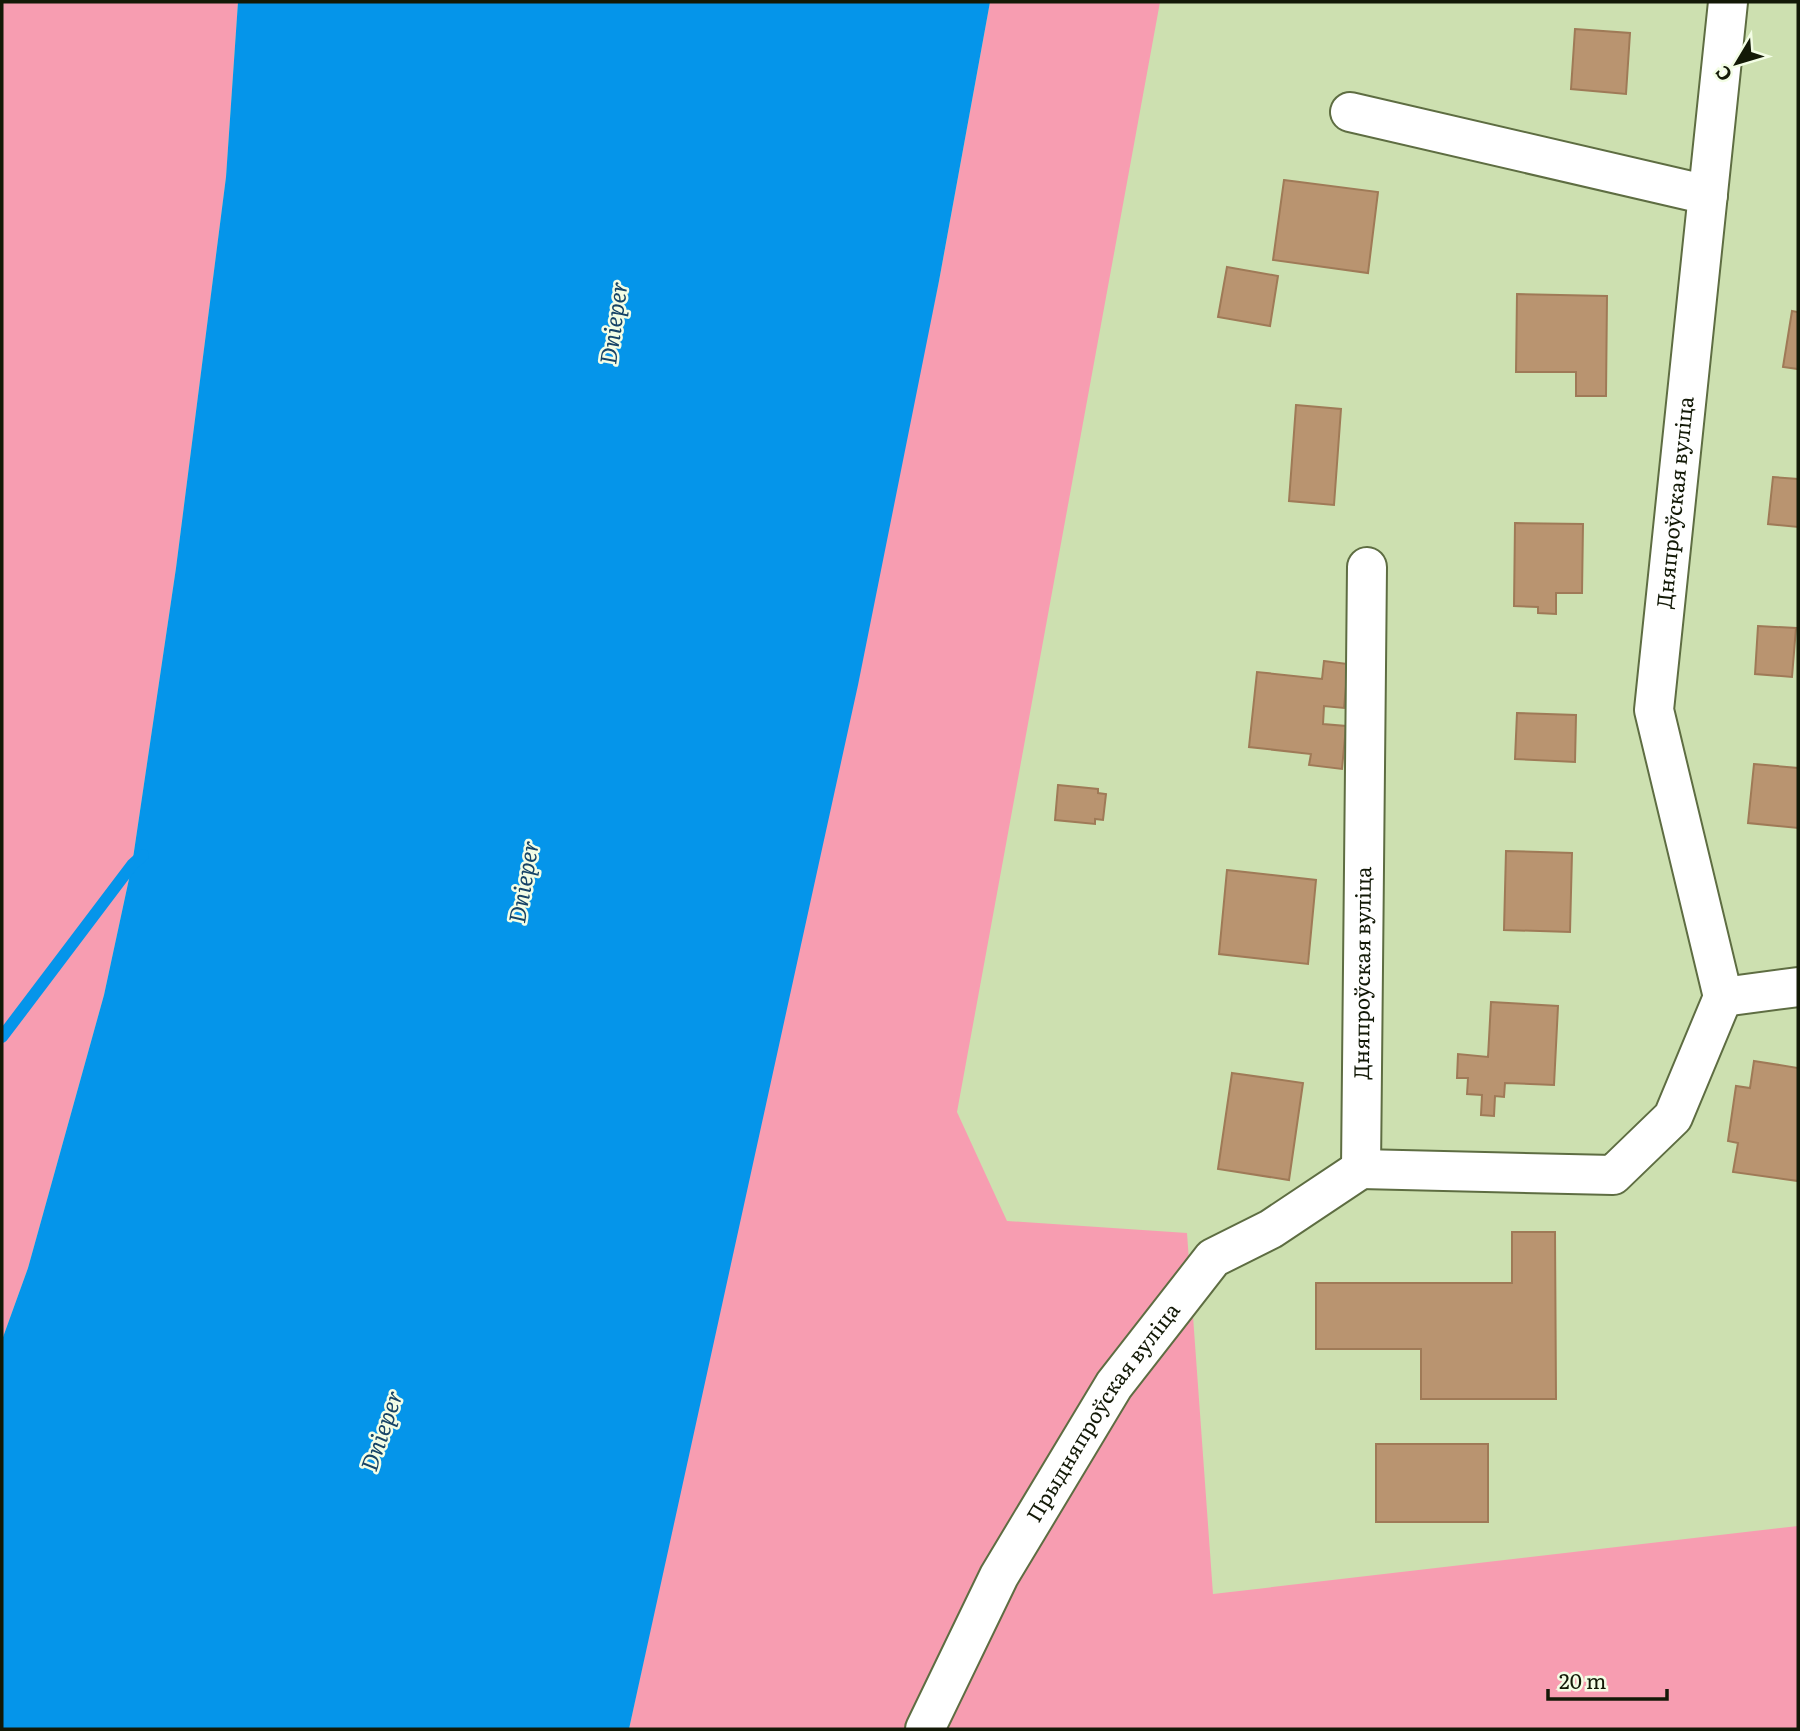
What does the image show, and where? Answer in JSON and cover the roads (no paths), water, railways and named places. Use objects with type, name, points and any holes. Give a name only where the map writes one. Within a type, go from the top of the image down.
[{"type":"street","name":"Дняпроўская вуліца","points":[[1724,997],[1654,710],[1728,2]]},
{"type":"street","points":[[1350,112],[1708,195]]},
{"type":"street","name":"Дняпроўская вуліца","points":[[1361,1169],[1367,567]]},
{"type":"street","points":[[1361,1169],[1613,1175],[1673,1117],[1724,997],[1798,987]]},
{"type":"street","name":"Прыдняпроўская вуліца","points":[[925,1729],[1006,1564],[1114,1385],[1188,1289],[1213,1258],[1271,1228],[1361,1169]]},
{"type":"water","name":"Dnieper","points":[[238,2],[990,2],[939,281],[858,685],[629,1729],[2,1729],[2,1340],[28,1268],[104,995],[132,865],[176,568],[226,177]]},
{"type":"waterway","points":[[2,1037],[132,865],[143,855]]}]
